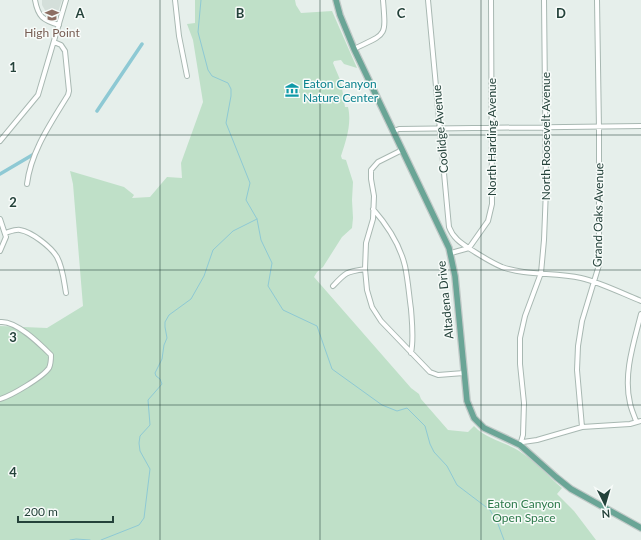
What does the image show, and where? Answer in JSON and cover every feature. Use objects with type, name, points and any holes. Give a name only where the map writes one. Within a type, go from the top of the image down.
[{"type":"main road","name":"Altadena Drive","points":[[336,0],[340,15],[354,49],[443,235],[450,253],[454,276],[467,401],[474,418],[484,428],[520,445],[571,489],[641,528]]},
{"type":"street","points":[[35,0],[37,9],[43,18],[46,21],[59,25]]},
{"type":"street","points":[[0,141],[38,95],[66,0]]},
{"type":"street","points":[[174,0],[179,36],[188,76]]},
{"type":"street","points":[[354,49],[378,38],[381,35],[385,25],[383,0]]},
{"type":"street","name":"Coolidge Avenue","points":[[428,0],[449,227],[454,238],[490,261],[503,267],[522,271],[569,276],[594,282],[641,301]]},
{"type":"street","name":"North Harding Avenue","points":[[469,248],[488,221],[492,204],[490,0]]},
{"type":"street","name":"North Roosevelt Avenue","points":[[520,445],[523,435],[524,403],[520,364],[520,338],[525,316],[541,273],[546,190],[544,0]]},
{"type":"street","name":"Grand Oaks Avenue","points":[[582,427],[577,370],[578,346],[582,321],[599,265],[597,0]]},
{"type":"street","points":[[27,184],[29,171],[39,144],[69,91],[65,51],[61,45],[54,42]]},
{"type":"street","points":[[394,131],[399,129],[641,126]]},
{"type":"street","points":[[402,150],[378,162],[371,170],[374,196],[373,219],[366,243],[365,269],[367,290],[372,307],[380,321],[425,368],[434,374],[442,375],[464,373]]},
{"type":"street","points":[[373,209],[386,224],[401,253],[405,266],[412,320],[411,353]]},
{"type":"street","points":[[0,219],[6,237],[2,250],[0,251]]},
{"type":"street","points":[[5,233],[19,230],[34,236],[48,247],[57,257],[63,274],[66,293]]},
{"type":"street","points":[[450,253],[469,248]]},
{"type":"street","points":[[333,286],[348,272],[365,269]]},
{"type":"street","points":[[636,421],[629,403],[629,358],[641,314]]},
{"type":"street","points":[[0,322],[4,322],[19,328],[42,345],[51,355],[50,366],[45,372],[9,396],[0,399]]},
{"type":"street","points":[[520,445],[523,442],[537,440],[582,427],[630,424],[636,421],[641,421]]},
{"type":"shaded area","name":"High Point","points":[[42,0],[62,0],[55,21],[50,19],[42,5]]},
{"type":"green space","name":"Eaton Canyon Open Space","points":[[195,0],[295,0],[301,13],[332,11],[357,68],[344,64],[341,60],[334,61],[333,63],[341,82],[345,107],[348,107],[349,113],[348,132],[341,156],[342,159],[346,160],[353,182],[353,218],[352,228],[342,237],[323,267],[314,277],[411,388],[419,394],[421,399],[448,430],[468,432],[474,426],[485,435],[516,449],[527,457],[562,488],[557,494],[574,511],[596,540],[0,540],[0,326],[47,328],[83,306],[73,184],[70,171],[124,187],[134,195],[132,198],[150,197],[167,177],[182,178],[181,163],[203,102],[193,40],[187,24],[195,23]]},
{"type":"waterway","points":[[201,0],[198,32],[208,70],[212,76],[228,83],[231,89],[226,123],[250,183],[246,200],[257,219],[261,240],[272,263],[268,286],[283,310],[317,326],[332,369],[382,405],[397,411],[407,408],[425,426],[434,452],[447,466],[457,485],[490,510],[498,524],[504,540]]},
{"type":"waterway","points":[[97,111],[142,44]]},
{"type":"waterway","points":[[0,174],[34,154]]},
{"type":"waterway","points":[[101,540],[139,525],[144,518],[150,469],[140,451],[139,443],[140,436],[150,425],[148,400],[162,384],[155,373],[162,359],[164,345],[167,338],[165,322],[169,315],[191,299],[204,276],[213,250],[233,231],[257,219]]},
{"type":"waterway","points":[[70,540],[90,540]]},
{"type":"place","name":"High Point","points":[[52,15]]},
{"type":"place","name":"Eaton Canyon Nature Center","points":[[292,90]]}]
